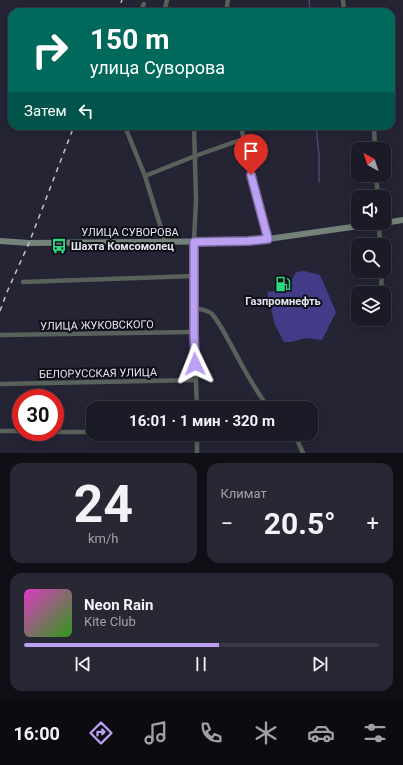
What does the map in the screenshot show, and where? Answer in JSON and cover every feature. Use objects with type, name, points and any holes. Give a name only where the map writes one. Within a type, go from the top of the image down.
[{"type":"street","points":[[142,8],[144,4]]},
{"type":"street","points":[[126,130],[145,176],[165,241]]},
{"type":"street","points":[[194,130],[196,200],[194,242],[194,332],[197,401]]},
{"type":"street","points":[[242,130],[251,175],[268,239]]},
{"type":"street","points":[[374,130],[375,142]]},
{"type":"street","points":[[145,176],[243,139]]},
{"type":"street","points":[[391,221],[403,220]]},
{"type":"street","name":"УЛИЦА СУВОРОВА","points":[[0,240],[29,243],[248,241],[351,227]]},
{"type":"street","points":[[23,282],[194,276]]},
{"type":"street","points":[[194,308],[202,309],[211,313],[225,333],[263,401]]},
{"type":"street","name":"УЛИЦА ЖУКОВСКОГО","points":[[0,335],[194,332]]},
{"type":"street","name":"БЕЛОРУССКАЯ УЛИЦА","points":[[0,384],[196,380]]},
{"type":"street","points":[[1,430],[12,431]]},
{"type":"street","points":[[64,432],[86,432]]},
{"type":"street","points":[[197,441],[197,453]]},
{"type":"street","points":[[297,441],[303,453]]},
{"type":"shaded area","points":[[304,271],[320,275],[336,312],[322,340],[306,338],[291,342],[284,342],[275,325],[267,292],[292,288],[292,280],[296,272]]},
{"type":"waterway","points":[[309,0],[310,8]]},
{"type":"waterway","points":[[316,130],[319,155],[319,182]]},
{"type":"railway","points":[[119,8],[122,0]]},
{"type":"railway","points":[[0,311],[29,243],[72,130]]},
{"type":"place","name":"Шахта Комсомолец","points":[[59,246]]},
{"type":"place","name":"Газпромнефть","points":[[283,284]]},
{"type":"route","points":[[195,364],[194,242],[268,239],[251,175]]}]
